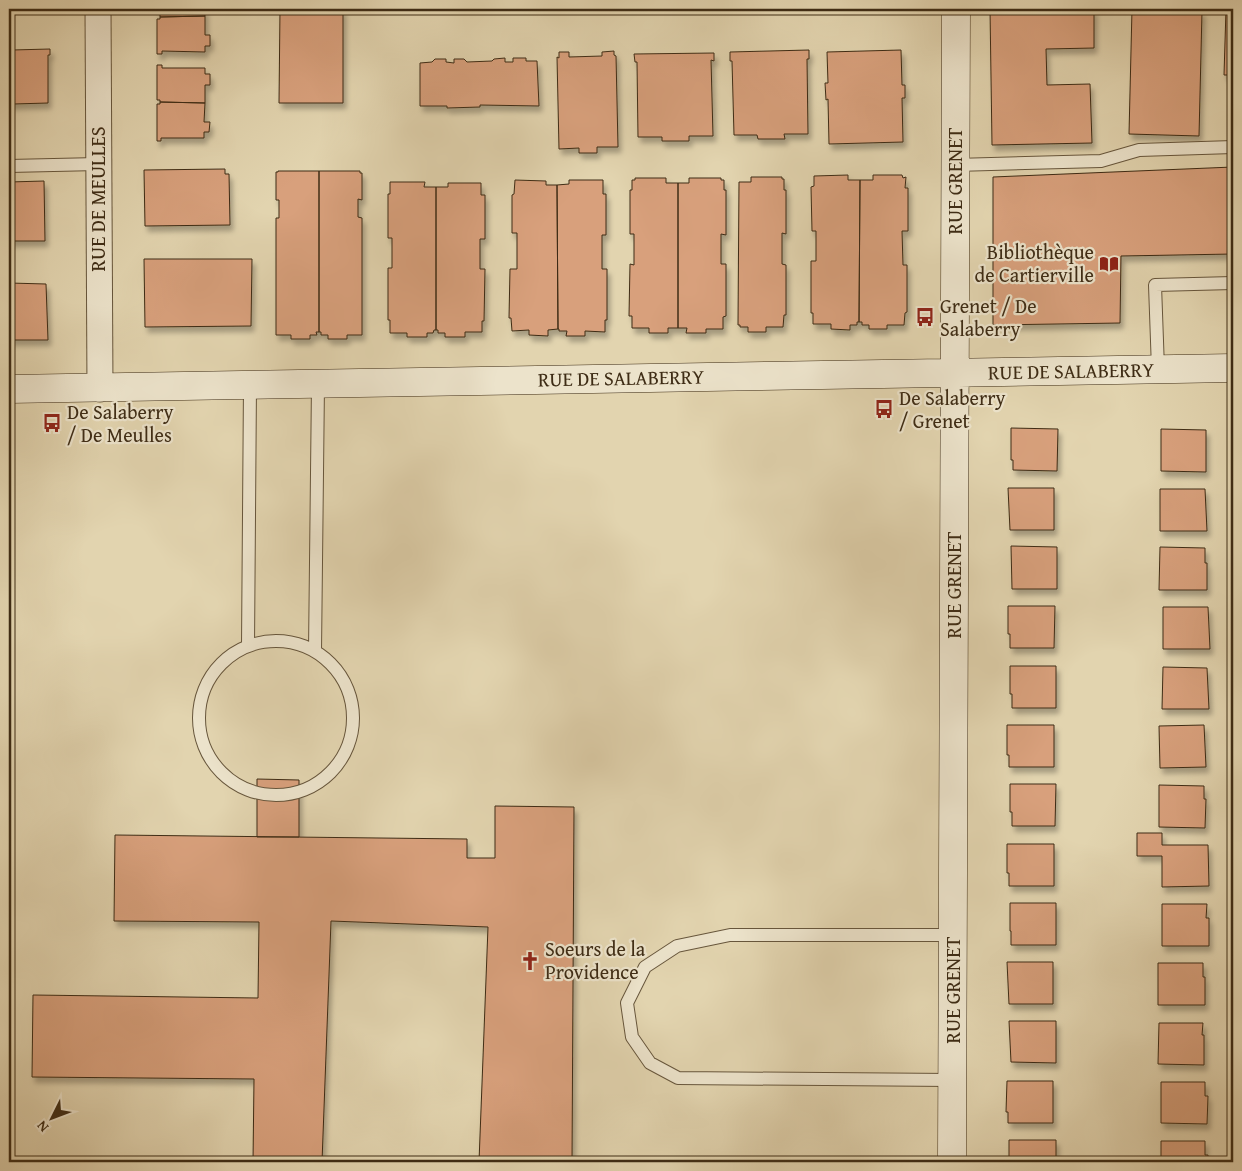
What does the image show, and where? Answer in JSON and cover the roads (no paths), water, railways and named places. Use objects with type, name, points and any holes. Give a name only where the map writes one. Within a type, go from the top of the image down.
[{"type":"main road","name":"RUE GRENET","points":[[952,1162],[956,9]]},
{"type":"main road","name":"RUE DE SALABERRY","points":[[9,389],[1233,368]]},
{"type":"street","name":"RUE DE MEULLES","points":[[98,9],[100,388]]},
{"type":"lane","points":[[955,166],[1100,162],[1138,150],[1233,147]]},
{"type":"lane","points":[[9,166],[98,164]]},
{"type":"lane","points":[[1158,369],[1155,285],[1233,283]]},
{"type":"lane","points":[[315,651],[318,384]]},
{"type":"lane","points":[[248,646],[250,385]]},
{"type":"lane","points":[[271,641],[294,643],[315,651],[335,668],[349,690],[354,716],[351,742],[339,765],[320,784],[296,794],[270,796],[245,790],[223,775],[207,755],[199,730],[200,703],[209,679],[226,659],[248,646],[271,641]]},
{"type":"lane","points":[[952,1080],[678,1078],[650,1062],[632,1037],[627,1003],[646,967],[677,946],[686,944],[730,935],[953,935]]},
{"type":"place","name":"Bibliothèque de Cartierville","points":[[1109,264]]},
{"type":"place","name":"Grenet / De Salaberry","points":[[925,317]]},
{"type":"place","name":"De Salaberry / Grenet","points":[[884,409]]},
{"type":"place","name":"De Salaberry / De Meulles","points":[[52,423]]},
{"type":"place","name":"Soeurs de la Providence","points":[[530,961]]}]
